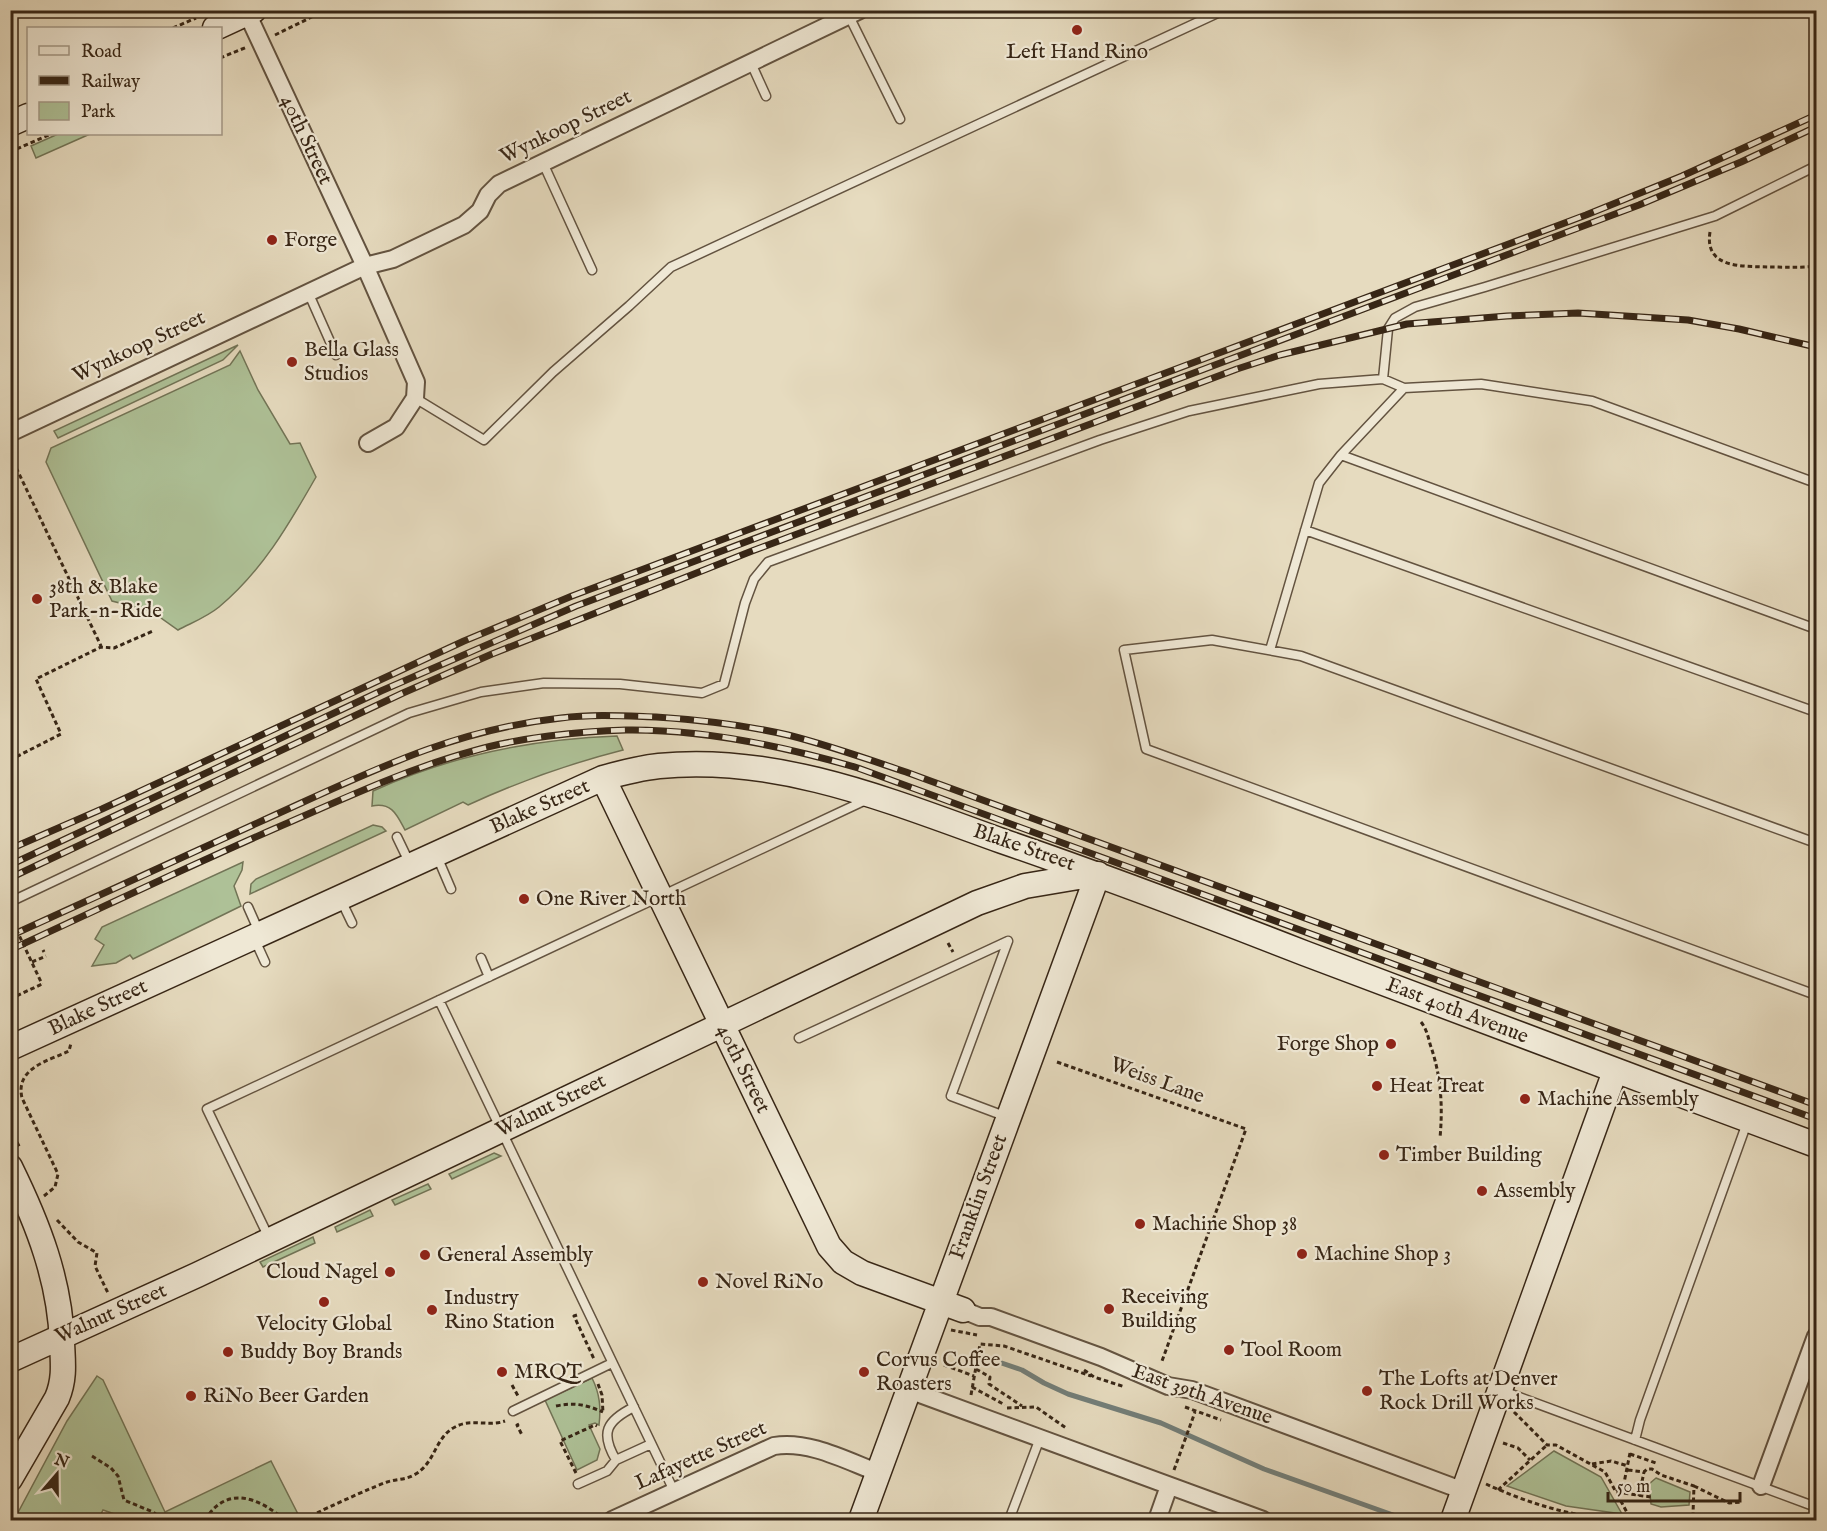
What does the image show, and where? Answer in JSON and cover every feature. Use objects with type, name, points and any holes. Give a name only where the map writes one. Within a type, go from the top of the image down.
[{"type":"street","name":"40th Street","points":[[250,12],[415,379],[417,390],[415,398]]},
{"type":"street","points":[[206,23],[250,12]]},
{"type":"street","name":"Wynkoop Street","points":[[11,430],[364,266],[393,259],[464,225],[480,211],[488,195],[499,184],[852,12]]},
{"type":"street","points":[[10,124],[27,116]]},
{"type":"street","points":[[368,443],[396,427],[415,398]]},
{"type":"street","name":"Blake Street","points":[[10,1048],[603,778],[659,766],[727,766],[780,772],[874,796],[1098,874]]},
{"type":"street","name":"40th Street","points":[[603,778],[829,1246],[843,1262],[861,1273],[951,1306]]},
{"type":"street","name":"Walnut Street","points":[[10,1360],[270,1240],[977,903],[1025,886],[1098,874]]},
{"type":"street","name":"East 40th Avenue","points":[[1098,874],[1816,1145]]},
{"type":"street","name":"Franklin Street","points":[[861,1521],[909,1390],[951,1306],[1009,1117],[1098,874]]},
{"type":"street","points":[[1465,1501],[1500,1390],[1616,1071]]},
{"type":"street","points":[[10,1167],[26,1198],[56,1286],[64,1373],[61,1388],[10,1479]]},
{"type":"street","name":"East 39th Avenue","points":[[951,1306],[980,1317],[991,1317],[1101,1357],[1168,1386],[1192,1390],[1465,1501]]},
{"type":"street","points":[[1761,1486],[1816,1336]]},
{"type":"street","points":[[909,1390],[1263,1521]]},
{"type":"street","name":"Lafayette Street","points":[[612,1521],[760,1451],[786,1444],[810,1448],[879,1473]]},
{"type":"street","points":[[1157,1521],[1169,1486]]},
{"type":"lane","points":[[415,398],[484,440],[553,372],[671,267],[1224,10]]},
{"type":"lane","points":[[852,12],[900,119]]},
{"type":"lane","points":[[751,63],[766,96]]},
{"type":"lane","points":[[543,163],[592,270]]},
{"type":"lane","points":[[1383,379],[1388,329],[1395,318],[1415,307],[1715,216],[1816,166]]},
{"type":"lane","points":[[308,292],[336,355]]},
{"type":"lane","points":[[10,902],[409,713],[481,692],[544,683],[620,684],[702,693],[724,684],[745,603],[754,579],[768,561],[1089,444],[1190,411],[1319,384],[1383,379],[1404,388],[1481,384],[1592,401],[1816,483]]},
{"type":"lane","points":[[1270,651],[1319,483],[1341,455],[1404,388]]},
{"type":"lane","points":[[1341,455],[1816,629]]},
{"type":"lane","points":[[1305,530],[1816,712]]},
{"type":"lane","points":[[1816,843],[1301,656],[1212,640],[1124,650],[1146,749],[1816,995]]},
{"type":"lane","points":[[270,1240],[207,1109],[874,796]]},
{"type":"lane","points":[[397,837],[411,866]]},
{"type":"lane","points":[[436,854],[451,889]]},
{"type":"lane","points":[[340,898],[352,923]]},
{"type":"lane","points":[[248,907],[265,962]]},
{"type":"lane","points":[[800,1038],[1008,941],[951,1096],[1009,1117]]},
{"type":"lane","points":[[481,958],[489,977]]},
{"type":"lane","points":[[439,1000],[674,1491]]},
{"type":"lane","points":[[1635,1440],[1640,1420],[1748,1120]]},
{"type":"lane","points":[[513,1411],[612,1363]]},
{"type":"lane","points":[[1500,1390],[1816,1507]]},
{"type":"lane","points":[[616,1460],[608,1446],[606,1433],[612,1422],[622,1413],[634,1407]]},
{"type":"lane","points":[[1009,1521],[1040,1438]]},
{"type":"lane","points":[[580,1484],[607,1471],[616,1460],[651,1444]]},
{"type":"path","points":[[290,28],[326,10]]},
{"type":"path","points":[[180,27],[206,23]]},
{"type":"path","points":[[222,57],[231,54]]},
{"type":"path","points":[[10,152],[49,135]]},
{"type":"path","points":[[1715,216],[1709,234],[1709,245],[1715,256],[1732,266],[1816,266]]},
{"type":"path","points":[[14,461],[101,647]]},
{"type":"path","points":[[10,760],[61,734],[36,679],[101,647],[114,648],[153,631]]},
{"type":"path","points":[[10,916],[42,984],[10,999]]},
{"type":"path","points":[[32,962],[44,953]]},
{"type":"path","points":[[1421,1022],[1433,1052],[1439,1077],[1442,1097],[1440,1137]]},
{"type":"path","points":[[43,1197],[55,1187],[58,1174],[22,1098],[21,1085],[27,1072],[69,1051],[71,1041]]},
{"type":"path","name":"Weiss Lane","points":[[1058,1062],[1246,1129],[1162,1361]]},
{"type":"path","points":[[97,1253],[95,1266],[105,1287]]},
{"type":"path","points":[[578,1315],[574,1316],[597,1365],[591,1367],[602,1395],[603,1412],[603,1423],[600,1427],[595,1425],[560,1440],[580,1484]]},
{"type":"path","points":[[969,1402],[980,1344],[1004,1346],[1094,1377]]},
{"type":"path","points":[[944,1365],[974,1376]]},
{"type":"path","points":[[976,1368],[990,1377],[988,1384],[1023,1407]]},
{"type":"path","points":[[547,1408],[567,1403],[579,1404],[603,1412]]},
{"type":"path","points":[[1513,1410],[1547,1445]]},
{"type":"path","points":[[304,1521],[387,1482],[406,1479],[416,1474],[430,1461],[442,1437],[456,1426],[477,1422],[498,1424],[509,1420],[513,1411]]},
{"type":"path","points":[[1176,1467],[1195,1412]]},
{"type":"path","points":[[1616,1492],[1624,1483],[1635,1440]]},
{"type":"path","points":[[1501,1442],[1518,1448],[1530,1460]]},
{"type":"path","points":[[1465,1501],[1498,1490],[1547,1445],[1556,1445],[1605,1472],[1631,1520]]},
{"type":"path","points":[[92,1456],[111,1468],[118,1476],[124,1500],[153,1512],[163,1521]]},
{"type":"path","points":[[1591,1465],[1611,1461],[1644,1472],[1652,1469],[1729,1503],[1742,1502]]},
{"type":"path","points":[[1675,1480],[1677,1471]]},
{"type":"path","points":[[1640,1496],[1644,1472]]},
{"type":"path","points":[[1693,1514],[1694,1486]]},
{"type":"path","points":[[1498,1490],[1580,1515],[1631,1520],[1693,1514],[1718,1515],[1748,1521]]},
{"type":"path","points":[[1616,1492],[1651,1497]]},
{"type":"path","points":[[205,1521],[212,1511],[224,1502],[243,1498],[262,1503],[285,1521]]},
{"type":"green space","points":[[56,135],[88,135],[36,158],[31,146]]},
{"type":"green space","points":[[238,345],[223,360],[58,438],[54,431]]},
{"type":"green space","points":[[240,351],[258,390],[290,444],[300,443],[316,477],[273,547],[248,578],[214,611],[178,630],[151,611],[112,601],[46,462],[51,448],[230,365]]},
{"type":"green space","points":[[617,736],[623,750],[544,774],[468,805],[463,802],[405,830],[389,808],[379,805],[372,806],[373,791],[461,759],[523,745]]},
{"type":"green space","points":[[373,825],[382,827],[386,831],[250,894],[251,884],[256,879]]},
{"type":"green space","points":[[243,862],[242,870],[234,886],[241,906],[133,959],[130,955],[116,963],[92,966],[104,945],[95,939],[102,927]]},
{"type":"green space","points":[[494,1153],[501,1156],[452,1179],[449,1174]]},
{"type":"green space","points":[[428,1184],[431,1189],[395,1205],[392,1200]]},
{"type":"green space","points":[[370,1210],[373,1216],[337,1232],[335,1227]]},
{"type":"green space","points":[[313,1237],[315,1243],[263,1267],[260,1262]]},
{"type":"green space","points":[[97,1376],[103,1380],[165,1512],[271,1461],[301,1520],[132,1520],[103,1510],[98,1520],[14,1520],[67,1421]]},
{"type":"green space","points":[[592,1378],[598,1395],[600,1419],[599,1425],[595,1423],[589,1425],[600,1449],[597,1460],[577,1470],[545,1400]]},
{"type":"green space","points":[[1554,1451],[1601,1477],[1622,1514],[1566,1506],[1507,1486]]},
{"type":"green space","points":[[1656,1478],[1690,1492],[1689,1505],[1661,1507],[1651,1504],[1649,1484]]},
{"type":"waterway","points":[[984,1357],[1022,1370],[1068,1394],[1161,1423],[1264,1469],[1407,1520]]},
{"type":"railway","points":[[10,849],[102,809],[464,641],[572,596],[1586,215],[1682,176],[1816,115]]},
{"type":"railway","points":[[10,865],[381,691],[576,606],[1639,205],[1816,127]]},
{"type":"railway","points":[[10,878],[403,693],[492,654],[752,551],[1237,369],[1280,355],[1407,324],[1578,313],[1688,320],[1816,347]]},
{"type":"railway","points":[[10,936],[374,770],[445,743],[521,724],[573,717],[621,716],[690,720],[788,735],[906,772],[1816,1105]]},
{"type":"railway","points":[[10,950],[214,855],[400,775],[448,758],[509,742],[569,734],[626,730],[685,732],[772,746],[858,768],[1816,1119]]},
{"type":"place","name":"Left Hand Rino","points":[[1077,30]]},
{"type":"place","name":"Forge","points":[[272,240]]},
{"type":"place","name":"Bella Glass Studios","points":[[292,362]]},
{"type":"place","name":"38th & Blake Park-n-Ride","points":[[37,599]]},
{"type":"place","name":"One River North","points":[[524,899]]},
{"type":"place","name":"Forge Shop","points":[[1391,1044]]},
{"type":"place","name":"Heat Treat","points":[[1377,1086]]},
{"type":"place","name":"Machine Assembly","points":[[1525,1099]]},
{"type":"place","name":"Timber Building","points":[[1384,1155]]},
{"type":"place","name":"Assembly","points":[[1482,1191]]},
{"type":"place","name":"Machine Shop 38","points":[[1140,1224]]},
{"type":"place","name":"Machine Shop 3","points":[[1302,1254]]},
{"type":"place","name":"General Assembly","points":[[425,1255]]},
{"type":"place","name":"Cloud Nagel","points":[[390,1272]]},
{"type":"place","name":"Novel RiNo","points":[[703,1282]]},
{"type":"place","name":"Velocity Global","points":[[324,1302]]},
{"type":"place","name":"Receiving Building","points":[[1109,1309]]},
{"type":"place","name":"Industry Rino Station","points":[[432,1310]]},
{"type":"place","name":"Tool Room","points":[[1229,1350]]},
{"type":"place","name":"Buddy Boy Brands","points":[[228,1352]]},
{"type":"place","name":"MRQT","points":[[502,1372]]},
{"type":"place","name":"Corvus Coffee Roasters","points":[[864,1372]]},
{"type":"place","name":"The Lofts at Denver Rock Drill Works","points":[[1367,1391]]},
{"type":"place","name":"RiNo Beer Garden","points":[[191,1396]]}]
